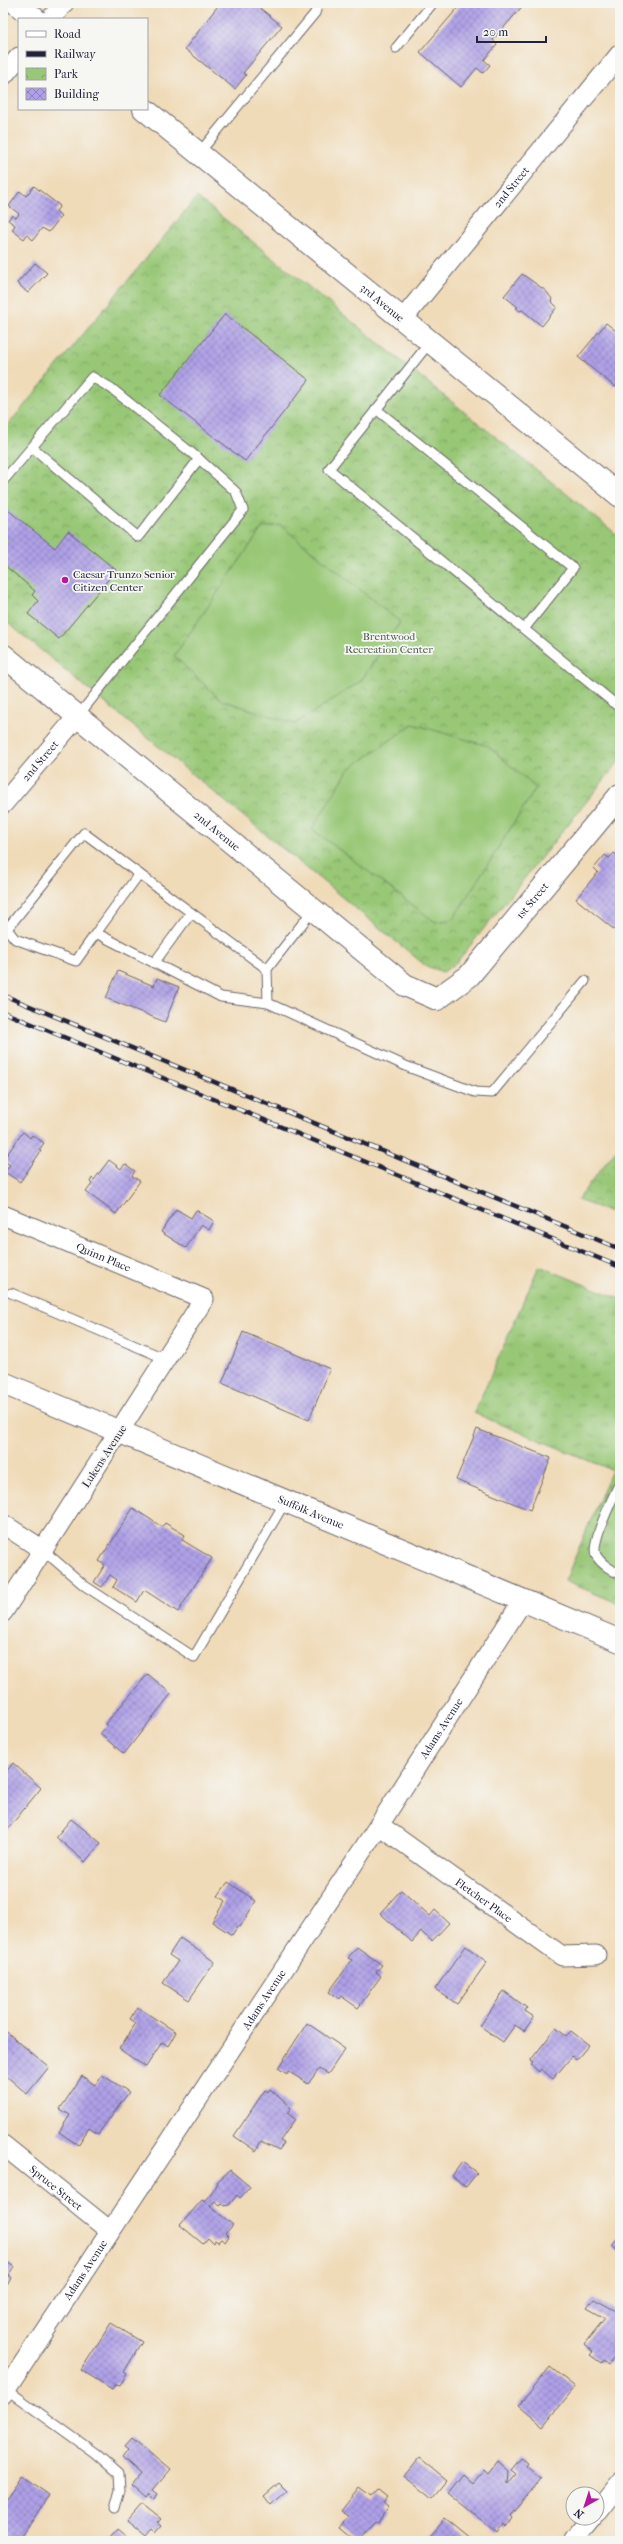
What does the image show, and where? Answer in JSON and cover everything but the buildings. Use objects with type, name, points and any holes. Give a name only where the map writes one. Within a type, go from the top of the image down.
[{"type":"street","points":[[16,3],[34,18]]},
{"type":"street","points":[[52,18],[64,3]]},
{"type":"street","name":"2nd Street","points":[[402,320],[620,54]]},
{"type":"street","points":[[3,76],[18,58]]},
{"type":"street","name":"3rd Avenue","points":[[145,110],[620,496]]},
{"type":"street","name":"2nd Avenue","points":[[3,655],[405,985],[437,999]]},
{"type":"street","name":"2nd Street","points":[[3,804],[77,717]]},
{"type":"street","name":"1st Street","points":[[437,999],[468,976],[618,800]]},
{"type":"street","name":"Quinn Place","points":[[3,1214],[204,1299]]},
{"type":"street","name":"Lukens Avenue","points":[[3,1612],[204,1299]]},
{"type":"street","name":"Suffolk Avenue","points":[[3,1383],[120,1431],[522,1602],[620,1641]]},
{"type":"street","points":[[3,1524],[43,1550]]},
{"type":"street","name":"Adams Avenue","points":[[5,2392],[110,2230],[379,1825],[522,1602]]},
{"type":"street","name":"Fletcher Place","points":[[379,1825],[562,1956],[596,1955]]},
{"type":"street","name":"Spruce Street","points":[[3,2145],[110,2230]]},
{"type":"street","points":[[605,2502],[620,2483]]},
{"type":"street","points":[[573,2541],[585,2526]]},
{"type":"lane","points":[[199,154],[315,12],[318,3]]},
{"type":"lane","points":[[396,48],[433,3]]},
{"type":"lane","points":[[430,342],[328,469],[620,708]]},
{"type":"lane","points":[[3,481],[92,377],[111,388],[199,459],[236,492],[243,510],[77,717]]},
{"type":"lane","points":[[376,410],[573,568],[524,630]]},
{"type":"lane","points":[[32,447],[138,537],[199,459]]},
{"type":"lane","points":[[138,874],[76,961],[15,939],[7,929],[84,833],[267,969]]},
{"type":"lane","points":[[268,1003],[267,969],[313,910]]},
{"type":"lane","points":[[154,963],[191,912]]},
{"type":"lane","points":[[96,933],[222,997],[268,1003],[408,1067],[475,1092],[492,1093],[585,981]]},
{"type":"lane","points":[[11,1293],[166,1359]]},
{"type":"lane","points":[[620,1482],[595,1543],[596,1555],[612,1571],[620,1574]]},
{"type":"lane","points":[[43,1550],[85,1586],[194,1657],[285,1502]]},
{"type":"lane","points":[[5,2392],[95,2453],[119,2474],[120,2490],[115,2510]]},
{"type":"green space","name":"Brentwood Recreation Center","points":[[197,197],[620,537],[620,760],[456,963],[443,972],[426,966],[3,619],[3,431]]},
{"type":"green space","points":[[280,525],[400,622],[361,681],[295,724],[221,700],[174,656],[262,528]]},
{"type":"green space","points":[[413,724],[488,746],[536,788],[453,919],[435,922],[312,829],[349,769]]},
{"type":"green space","points":[[620,1145],[620,1215],[577,1200]]},
{"type":"green space","points":[[539,1266],[620,1299],[620,1604],[565,1581],[612,1470],[474,1413]]},
{"type":"railway","points":[[3,995],[620,1249]]},
{"type":"railway","points":[[3,1012],[620,1267]]},
{"type":"place","name":"Caesar Trunzo Senior Citizen Center","points":[[65,580]]}]
